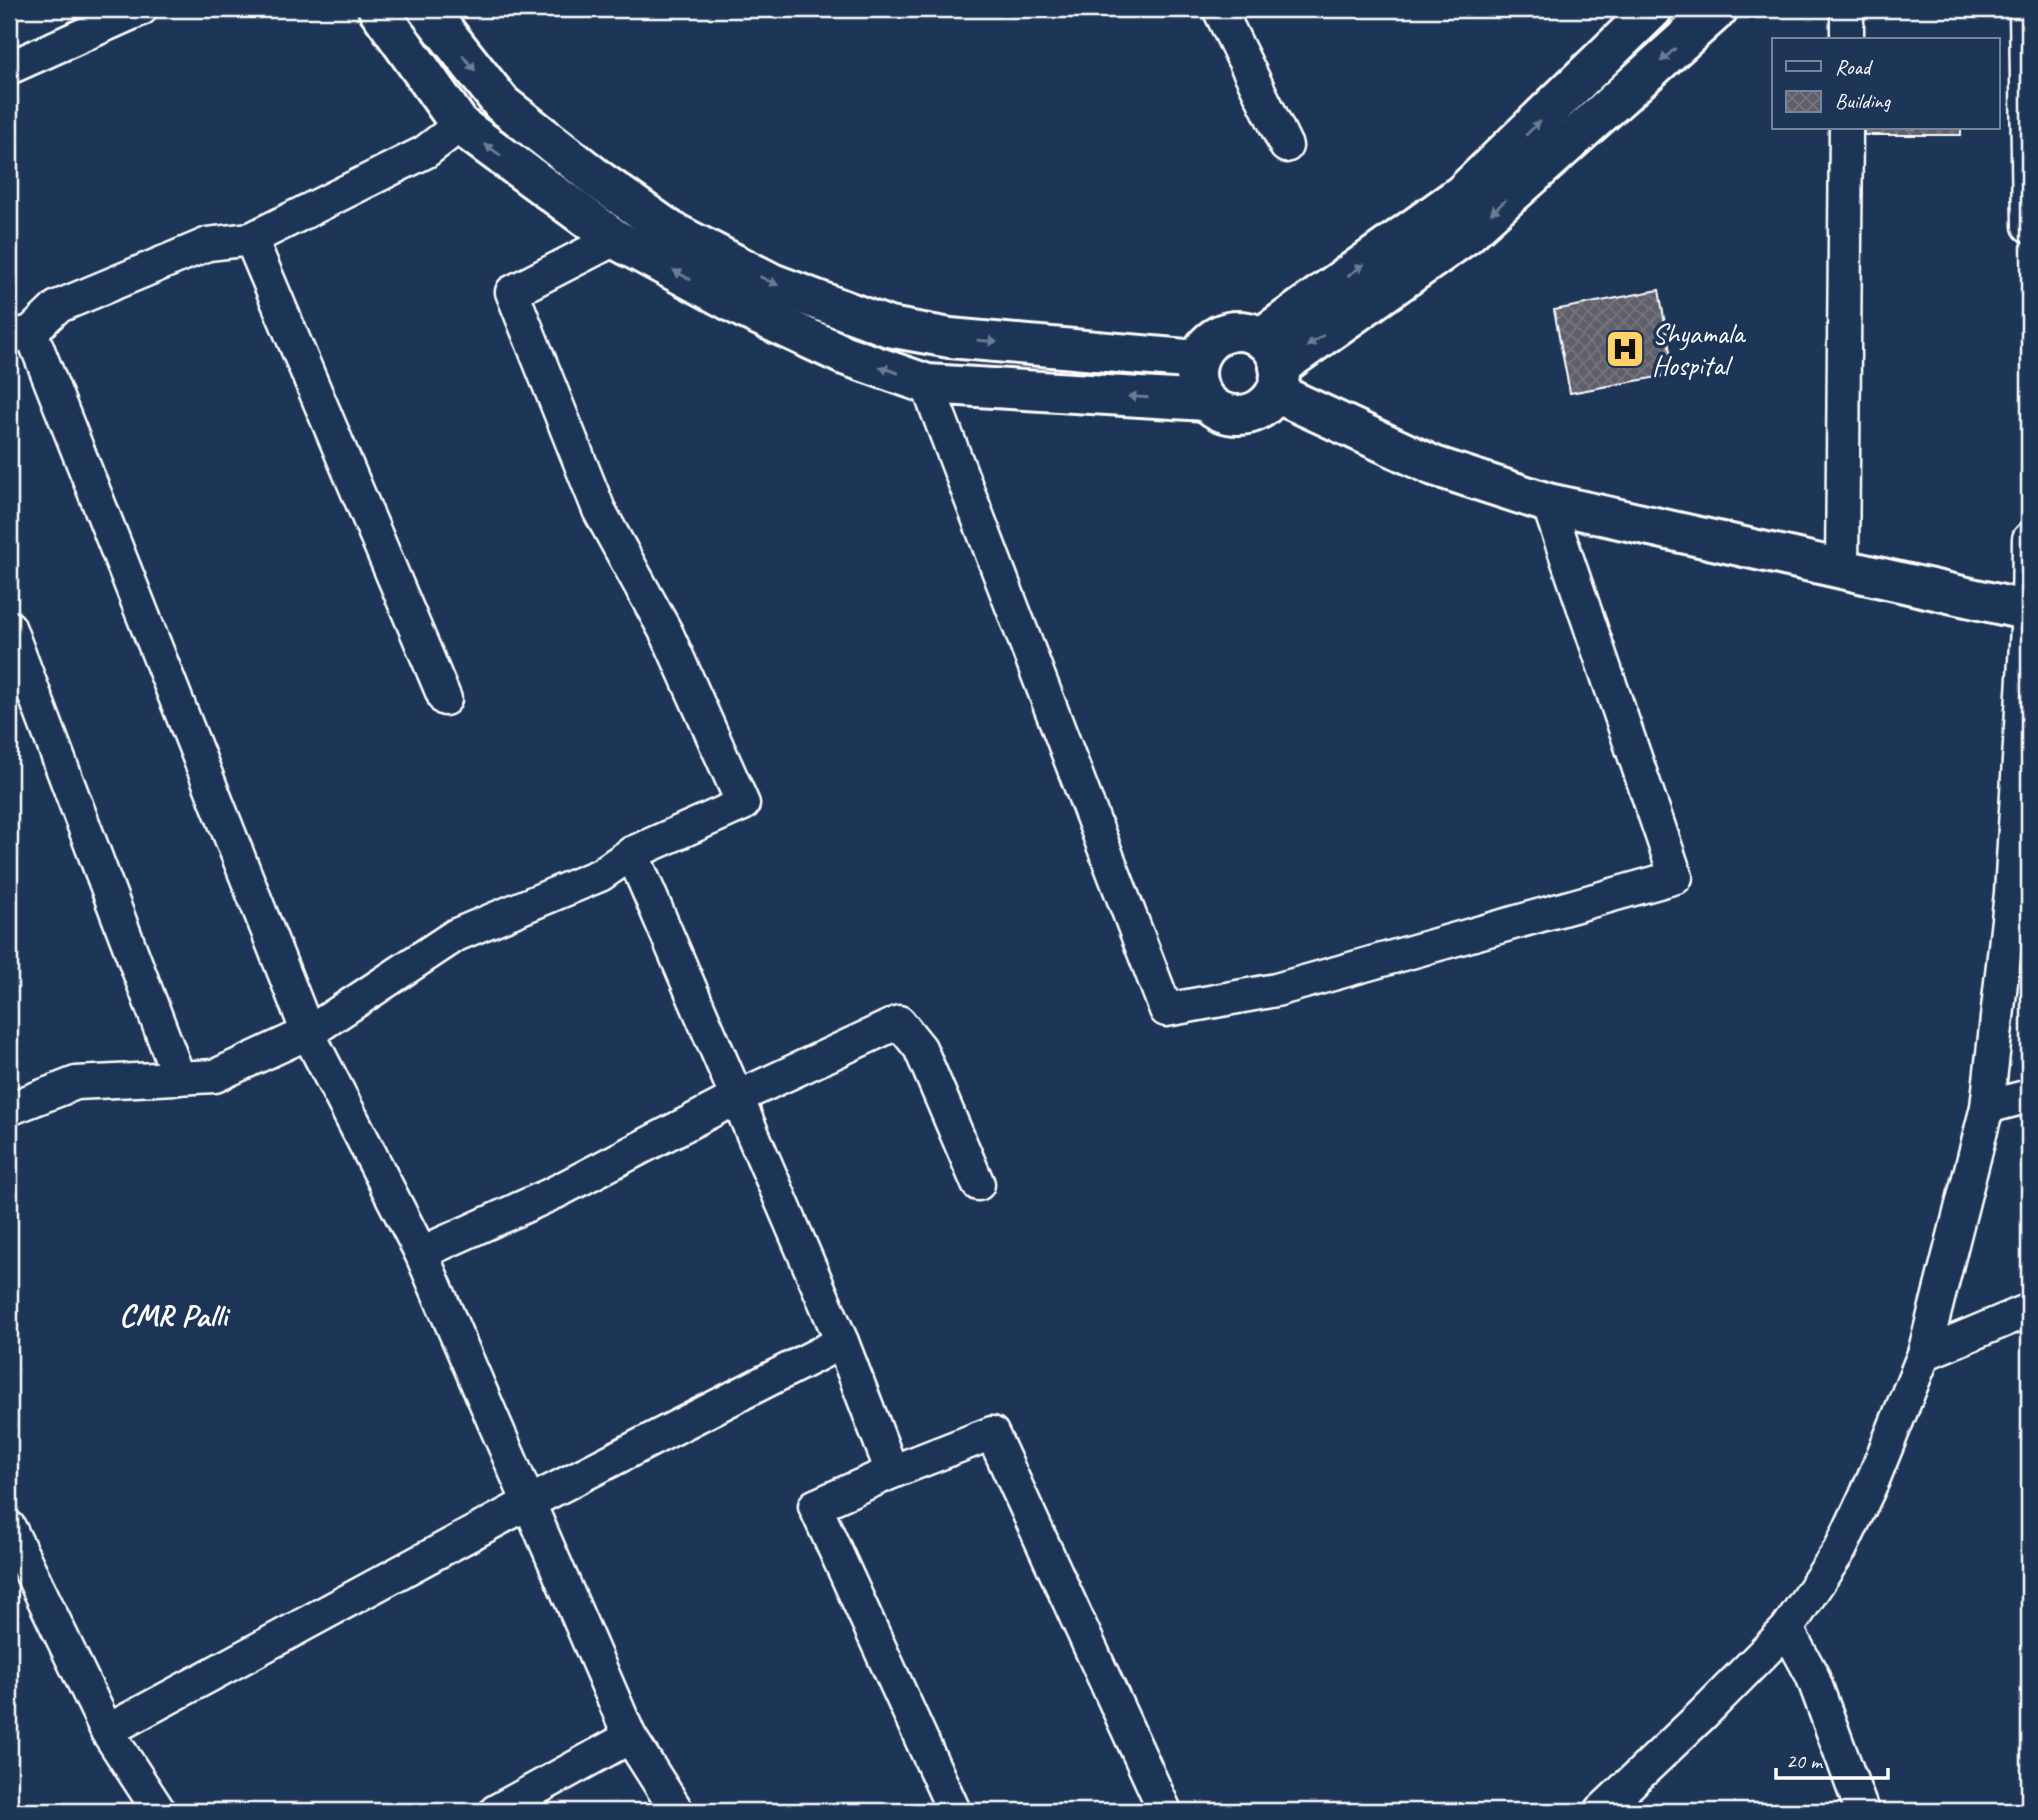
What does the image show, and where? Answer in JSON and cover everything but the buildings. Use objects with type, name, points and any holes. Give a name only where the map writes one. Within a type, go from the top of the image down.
[{"type":"main road","points":[[378,9],[460,125],[615,239],[756,314],[845,355],[927,384],[1206,401]]},
{"type":"main road","points":[[427,9],[502,104],[600,181],[671,231],[772,283],[889,327],[950,338],[1197,360]]},
{"type":"main road","points":[[1653,9],[1519,142],[1272,366],[1268,404],[1243,416],[1230,415],[1217,411],[1198,390],[1195,375],[1197,360],[1209,343],[1227,332],[1241,331],[1272,366],[1434,466],[1548,503],[2029,611]]},
{"type":"main road","points":[[1272,366],[1466,235],[1718,9]]},
{"type":"street","points":[[9,68],[141,9]]},
{"type":"street","points":[[1219,9],[1286,146]]},
{"type":"street","points":[[1847,9],[1847,38]]},
{"type":"street","points":[[2026,9],[2029,226]]},
{"type":"street","points":[[460,125],[425,152],[251,239],[208,244],[57,307],[20,334],[308,1033],[421,1253],[630,1737],[677,1811]]},
{"type":"street","points":[[1842,569],[1846,130]]},
{"type":"street","points":[[251,239],[445,699]]},
{"type":"street","points":[[9,1109],[76,1083],[215,1076],[308,1033],[456,935],[600,875],[632,853],[743,804],[667,634],[599,510],[512,292],[615,239]]},
{"type":"street","points":[[927,384],[1166,1010],[1276,990],[1676,877],[1548,503]]},
{"type":"street","points":[[1601,1811],[1787,1629],[1841,1549],[1873,1480],[1924,1354],[1987,1107],[2011,893],[2029,611],[2029,539]]},
{"type":"street","points":[[9,627],[179,1078]]},
{"type":"street","points":[[632,853],[842,1342],[892,1472]]},
{"type":"street","points":[[421,1253],[554,1193],[736,1098],[899,1022],[920,1048],[978,1184]]},
{"type":"street","points":[[1987,1107],[2029,1096]]},
{"type":"street","points":[[1924,1354],[2029,1310]]},
{"type":"street","points":[[107,1731],[528,1503],[842,1342]]},
{"type":"street","points":[[954,1811],[815,1506],[992,1433],[1165,1811]]},
{"type":"street","points":[[9,1527],[107,1731],[159,1811]]},
{"type":"street","points":[[1787,1629],[1812,1675],[1862,1811]]},
{"type":"street","points":[[496,1811],[630,1737]]},
{"type":"place","name":"Shyamala Hospital","points":[[1625,349]]},
{"type":"district","name":"CMR Palli","points":[[173,1315]]}]
